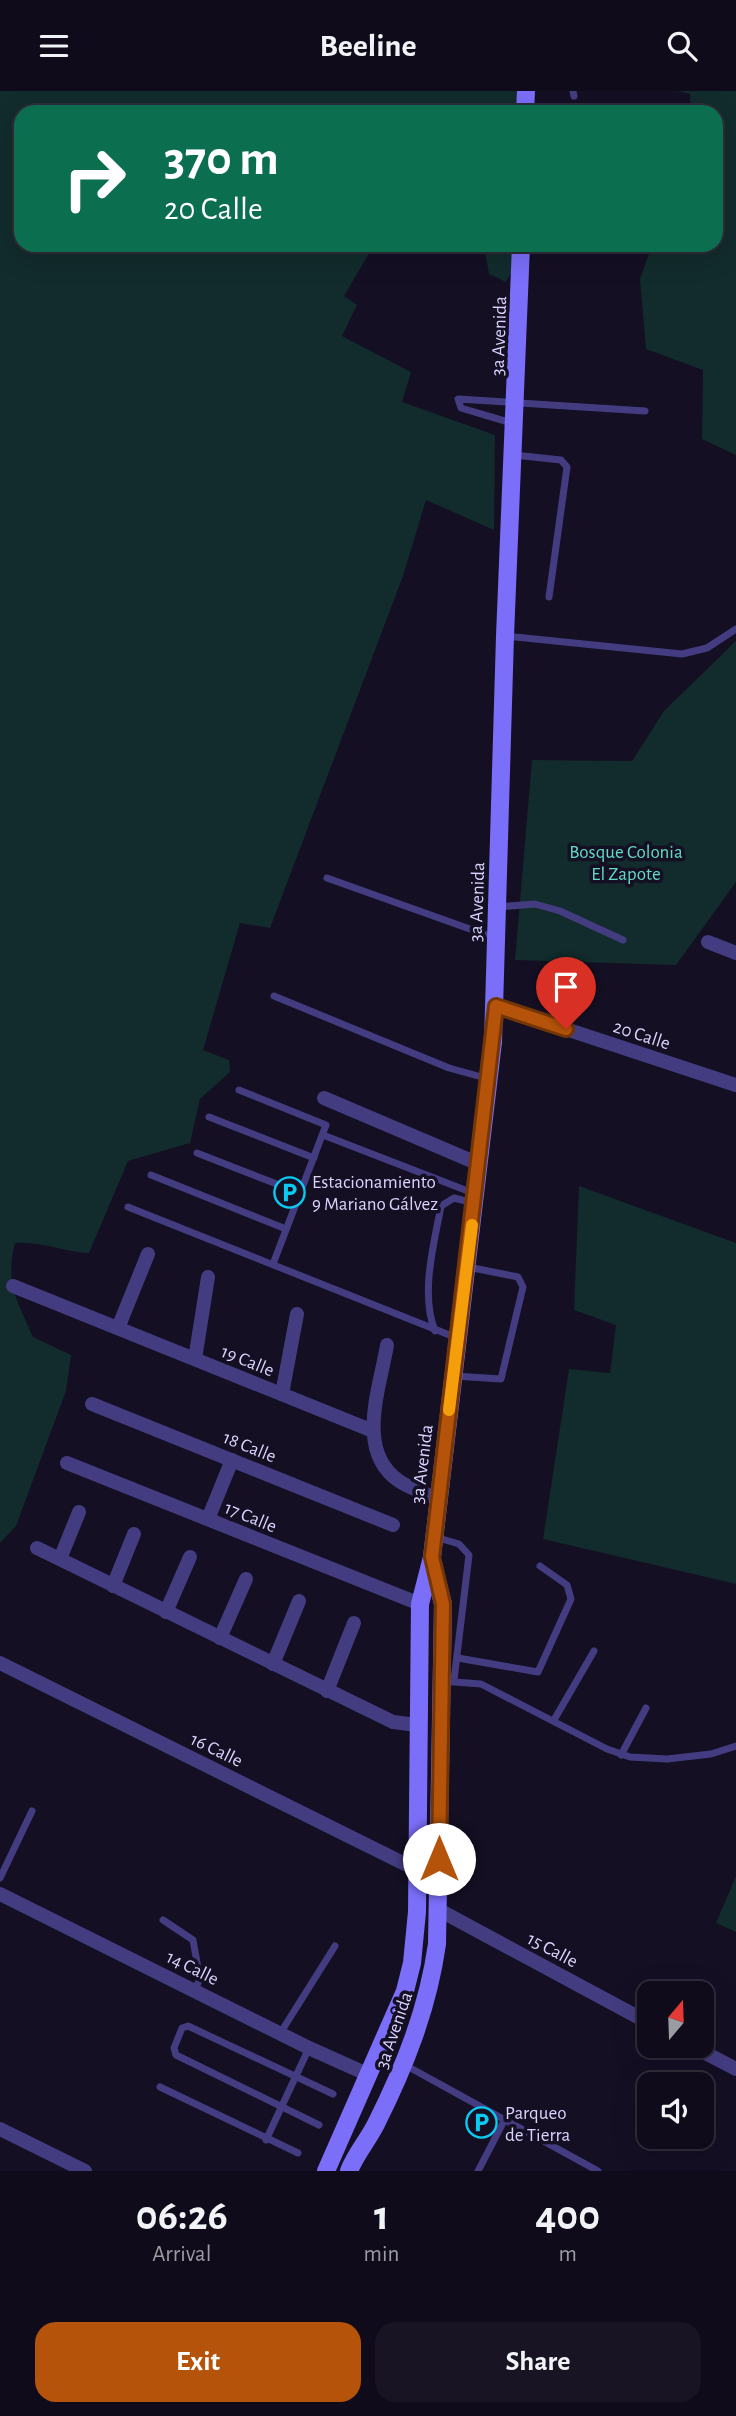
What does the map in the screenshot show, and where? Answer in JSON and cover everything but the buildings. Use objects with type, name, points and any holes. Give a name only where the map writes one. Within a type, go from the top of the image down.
[{"type":"street","name":"3a Avenida","points":[[326,2171],[405,1991],[412,1963],[417,1870],[420,1604],[432,1557],[496,1006],[496,907],[521,252]]},
{"type":"street","points":[[708,942],[736,953]]},
{"type":"street","name":"20 Calle","points":[[496,1006],[736,1085]]},
{"type":"street","points":[[324,1098],[479,1164]]},
{"type":"street","points":[[118,1328],[148,1254]]},
{"type":"street","points":[[195,1359],[208,1277]]},
{"type":"street","name":"19 Calle","points":[[13,1286],[373,1430]]},
{"type":"street","points":[[282,1394],[296,1314]]},
{"type":"street","points":[[387,1345],[373,1430],[376,1453],[389,1473],[405,1485],[438,1499]]},
{"type":"street","name":"18 Calle","points":[[92,1403],[393,1525]]},
{"type":"street","points":[[208,1520],[232,1460]]},
{"type":"street","name":"17 Calle","points":[[67,1463],[420,1604]]},
{"type":"street","points":[[60,1559],[79,1512]]},
{"type":"street","points":[[113,1585],[134,1534]]},
{"type":"street","points":[[37,1548],[393,1722],[417,1725]]},
{"type":"street","points":[[166,1612],[190,1557]]},
{"type":"street","name":"3a Avenida","points":[[350,2169],[367,2142],[405,2065],[432,1980],[439,1910],[447,1680],[443,1604],[432,1557]]},
{"type":"street","points":[[220,1638],[246,1579]]},
{"type":"street","points":[[273,1664],[299,1601]]},
{"type":"street","points":[[327,1691],[354,1623]]},
{"type":"street","name":"16 Calle","points":[[0,1663],[417,1870]]},
{"type":"street","name":"14 Calle","points":[[0,1894],[309,2048],[369,2075]]},
{"type":"street","name":"15 Calle","points":[[439,1910],[637,2017]]},
{"type":"street","points":[[714,2058],[736,2069]]},
{"type":"street","points":[[350,2169],[357,2139],[382,2084],[369,2075]]},
{"type":"street","points":[[0,2129],[85,2171]]},
{"type":"lane","points":[[515,424],[461,408],[457,403],[462,397],[645,411]]},
{"type":"lane","points":[[513,455],[561,460],[567,467],[550,597]]},
{"type":"lane","points":[[505,636],[682,654],[707,647],[736,629]]},
{"type":"lane","points":[[327,878],[495,938]]},
{"type":"lane","points":[[496,907],[535,904],[560,911],[623,940]]},
{"type":"lane","points":[[274,996],[449,1068],[489,1079]]},
{"type":"lane","points":[[239,1090],[324,1123],[323,1136],[272,1264]]},
{"type":"lane","points":[[209,1117],[314,1158]]},
{"type":"lane","points":[[323,1136],[475,1199]]},
{"type":"lane","points":[[197,1153],[300,1193]]},
{"type":"lane","points":[[151,1175],[286,1229]]},
{"type":"lane","points":[[435,1331],[429,1316],[430,1286],[441,1206],[454,1198],[475,1199]]},
{"type":"lane","points":[[128,1207],[457,1338]]},
{"type":"lane","points":[[453,1376],[501,1379],[523,1287],[519,1277],[467,1267]]},
{"type":"lane","points":[[434,1537],[459,1544],[468,1555],[458,1658],[447,1680],[481,1684],[621,1755],[642,1759],[667,1759],[711,1754],[736,1746]]},
{"type":"lane","points":[[458,1658],[538,1672],[571,1599],[567,1585],[540,1566]]},
{"type":"lane","points":[[554,1720],[594,1651]]},
{"type":"lane","points":[[621,1755],[646,1708]]},
{"type":"lane","points":[[0,1878],[32,1811]]},
{"type":"lane","points":[[163,1920],[192,1941],[200,1979],[195,1989]]},
{"type":"lane","points":[[281,2032],[335,1945]]},
{"type":"lane","points":[[319,2125],[176,2055],[174,2048],[182,2028],[188,2026],[333,2094]]},
{"type":"lane","points":[[266,2140],[309,2048]]},
{"type":"lane","points":[[405,2065],[597,2171]]},
{"type":"lane","points":[[160,2087],[298,2153]]},
{"type":"lane","points":[[478,2171],[504,2121]]},
{"type":"green space","points":[[0,91],[522,91],[521,105],[14,105],[14,252],[370,252],[344,296],[357,305],[342,336],[411,372],[402,402],[495,435],[494,530],[426,500],[403,576],[270,928],[240,923],[203,1050],[229,1060],[230,1072],[200,1099],[190,1143],[128,1161],[89,1253],[15,1243],[12,1281],[33,1337],[71,1355],[66,1391],[16,1526],[0,1543]]},
{"type":"green space","points":[[677,91],[736,91],[736,455],[702,439],[703,370],[646,349],[640,279],[650,252],[723,252],[723,105],[691,105],[690,94]]},
{"type":"green space","points":[[485,252],[516,252],[516,263],[506,282],[489,274]]},
{"type":"green space","name":"Bosque Colonia El Zapote","points":[[736,641],[736,882],[676,965],[515,960],[532,760],[632,761],[664,711]]},
{"type":"green space","points":[[579,1186],[736,1243],[736,1584],[543,1539],[569,1369],[610,1373],[616,1325],[574,1310]]},
{"type":"green space","points":[[736,1876],[736,1932],[716,1923]]},
{"type":"slow traffic","points":[[449,1410],[472,1225]]},
{"type":"place","name":"Estacionamiento 9 Mariano Gálvez","points":[[289,1192]]},
{"type":"place","name":"Parqueo de Tierra","points":[[482,2123]]},
{"type":"route","points":[[439,1859],[443,1604],[432,1557],[496,1006],[566,1029]]}]
